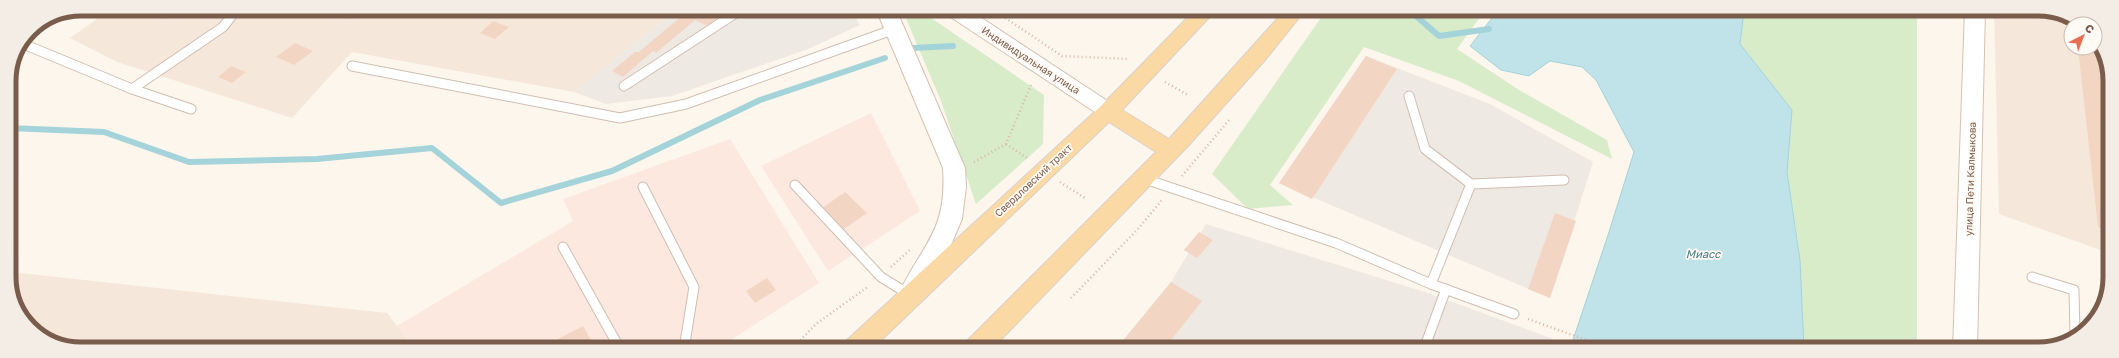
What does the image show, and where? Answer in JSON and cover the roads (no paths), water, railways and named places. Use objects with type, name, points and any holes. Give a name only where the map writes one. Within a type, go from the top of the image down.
[{"type":"main road","points":[[889,16],[954,168],[957,188],[954,213],[942,243],[910,295]]},
{"type":"main road","name":"Индивидуальная улица","points":[[964,16],[1108,111]]},
{"type":"main road","name":"Свердловский тракт","points":[[861,342],[1108,111],[1201,16]]},
{"type":"main road","points":[[983,342],[1170,150],[1259,55],[1291,16]]},
{"type":"main road","name":"улица Пети Калмыкова","points":[[1965,342],[1975,16]]},
{"type":"main road","points":[[1108,111],[1170,150]]},
{"type":"lane","points":[[132,89],[223,27],[232,16]]},
{"type":"lane","points":[[624,86],[731,16]]},
{"type":"lane","points":[[352,66],[620,118],[686,104],[895,29]]},
{"type":"lane","points":[[27,45],[132,89],[191,109]]},
{"type":"lane","points":[[1409,96],[1425,149],[1471,184],[1564,180]]},
{"type":"lane","points":[[1142,178],[1170,189],[1336,243],[1431,284],[1514,314]]},
{"type":"lane","points":[[1431,284],[1471,184]]},
{"type":"lane","points":[[795,185],[881,277],[910,295]]},
{"type":"lane","points":[[643,187],[694,287],[685,342]]},
{"type":"lane","points":[[563,247],[617,342]]},
{"type":"lane","points":[[2032,277],[2074,290],[2075,330]]},
{"type":"lane","points":[[1427,342],[1446,289]]},
{"type":"water","name":"Миасс","points":[[1494,16],[1743,16],[1740,44],[1792,110],[1787,172],[1800,260],[1804,342],[1572,342],[1634,152],[1596,80],[1582,67],[1550,61],[1529,76],[1501,70],[1470,46]]},
{"type":"waterway","points":[[1416,16],[1439,36],[1489,29]]},
{"type":"waterway","points":[[913,48],[953,46]]},
{"type":"waterway","points":[[16,128],[104,132],[189,162],[317,159],[432,148],[501,203],[612,171],[760,100],[885,58]]}]
